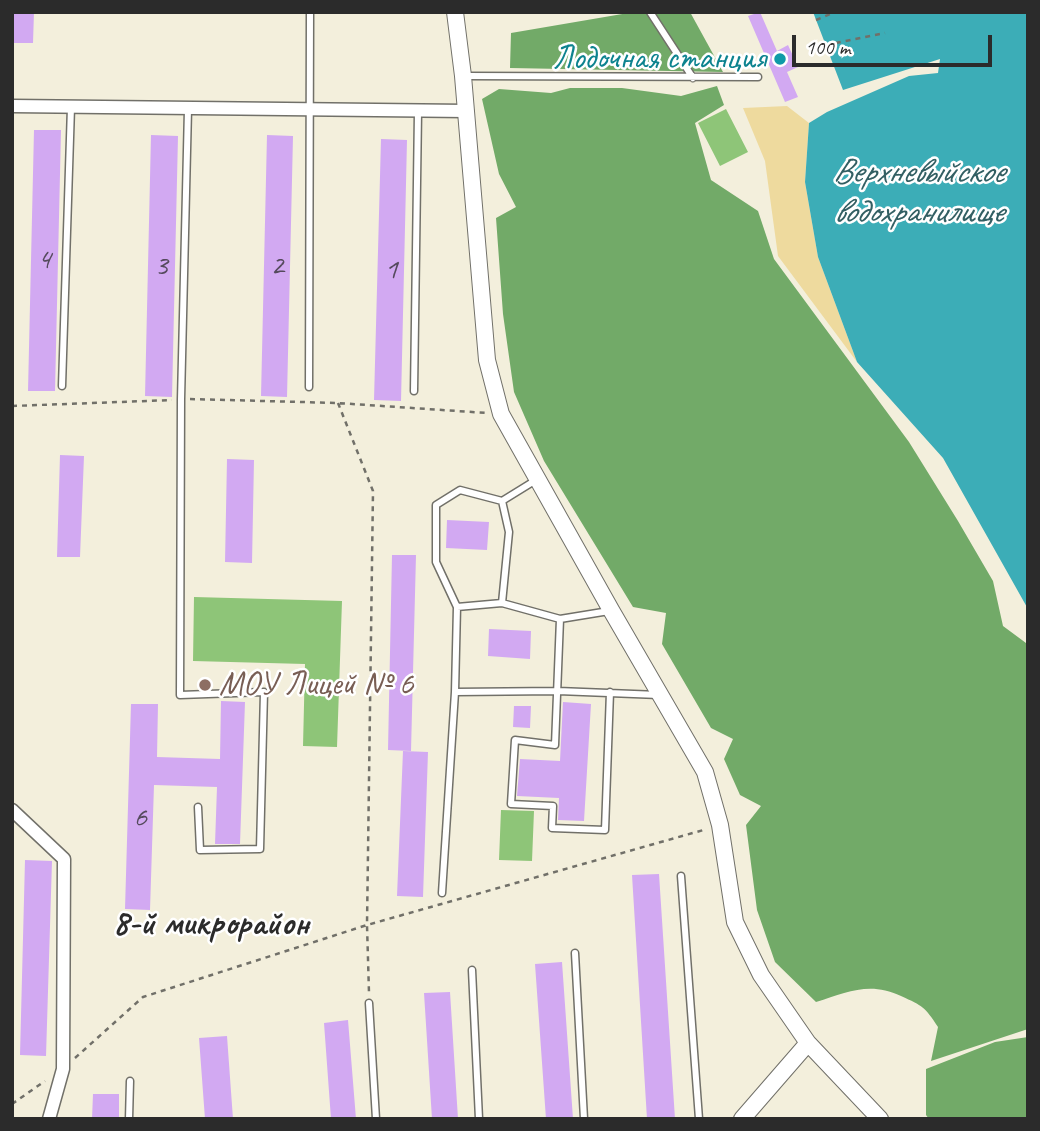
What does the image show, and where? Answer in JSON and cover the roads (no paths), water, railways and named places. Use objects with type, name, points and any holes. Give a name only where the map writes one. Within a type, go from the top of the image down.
[{"type":"street","points":[[455,12],[467,111],[487,360],[501,414],[536,480],[705,772],[720,825],[735,922],[761,975],[808,1043],[880,1119]]},
{"type":"street","points":[[12,106],[467,111]]},
{"type":"street","points":[[12,810],[64,859],[63,1069],[49,1119]]},
{"type":"street","points":[[742,1119],[808,1043]]},
{"type":"lane","points":[[309,387],[310,12]]},
{"type":"lane","points":[[650,12],[693,78]]},
{"type":"lane","points":[[463,76],[758,77]]},
{"type":"lane","points":[[62,386],[71,105]]},
{"type":"lane","points":[[188,109],[181,399],[180,695],[264,692],[260,849],[200,850],[198,807]]},
{"type":"lane","points":[[414,391],[418,112]]},
{"type":"lane","points":[[442,893],[455,692],[457,607],[436,562],[436,505],[460,491],[502,501],[536,480]]},
{"type":"lane","points":[[502,501],[509,532],[502,603]]},
{"type":"lane","points":[[457,607],[502,603],[560,619],[611,610]]},
{"type":"lane","points":[[560,619],[555,745],[515,740],[511,804],[553,806],[552,828],[605,830],[610,691]]},
{"type":"lane","points":[[455,692],[610,691],[661,695]]},
{"type":"lane","points":[[681,876],[699,1119]]},
{"type":"lane","points":[[575,953],[584,1119]]},
{"type":"lane","points":[[472,970],[479,1119]]},
{"type":"lane","points":[[369,1003],[376,1119]]},
{"type":"lane","points":[[129,1119],[130,1081]]},
{"type":"water","name":"Верхневыйское водохранилище","points":[[813,12],[1028,12],[1028,609],[943,458],[857,362],[818,257],[805,182],[809,123],[827,112],[909,76],[938,73],[940,59],[843,90]]},
{"type":"place","name":"Лодочная станция","points":[[780,59]]},
{"type":"place","name":"МОУ Лицей № 6","points":[[205,685]]},
{"type":"district","name":"8-й микрорайон","points":[[211,925]]}]
